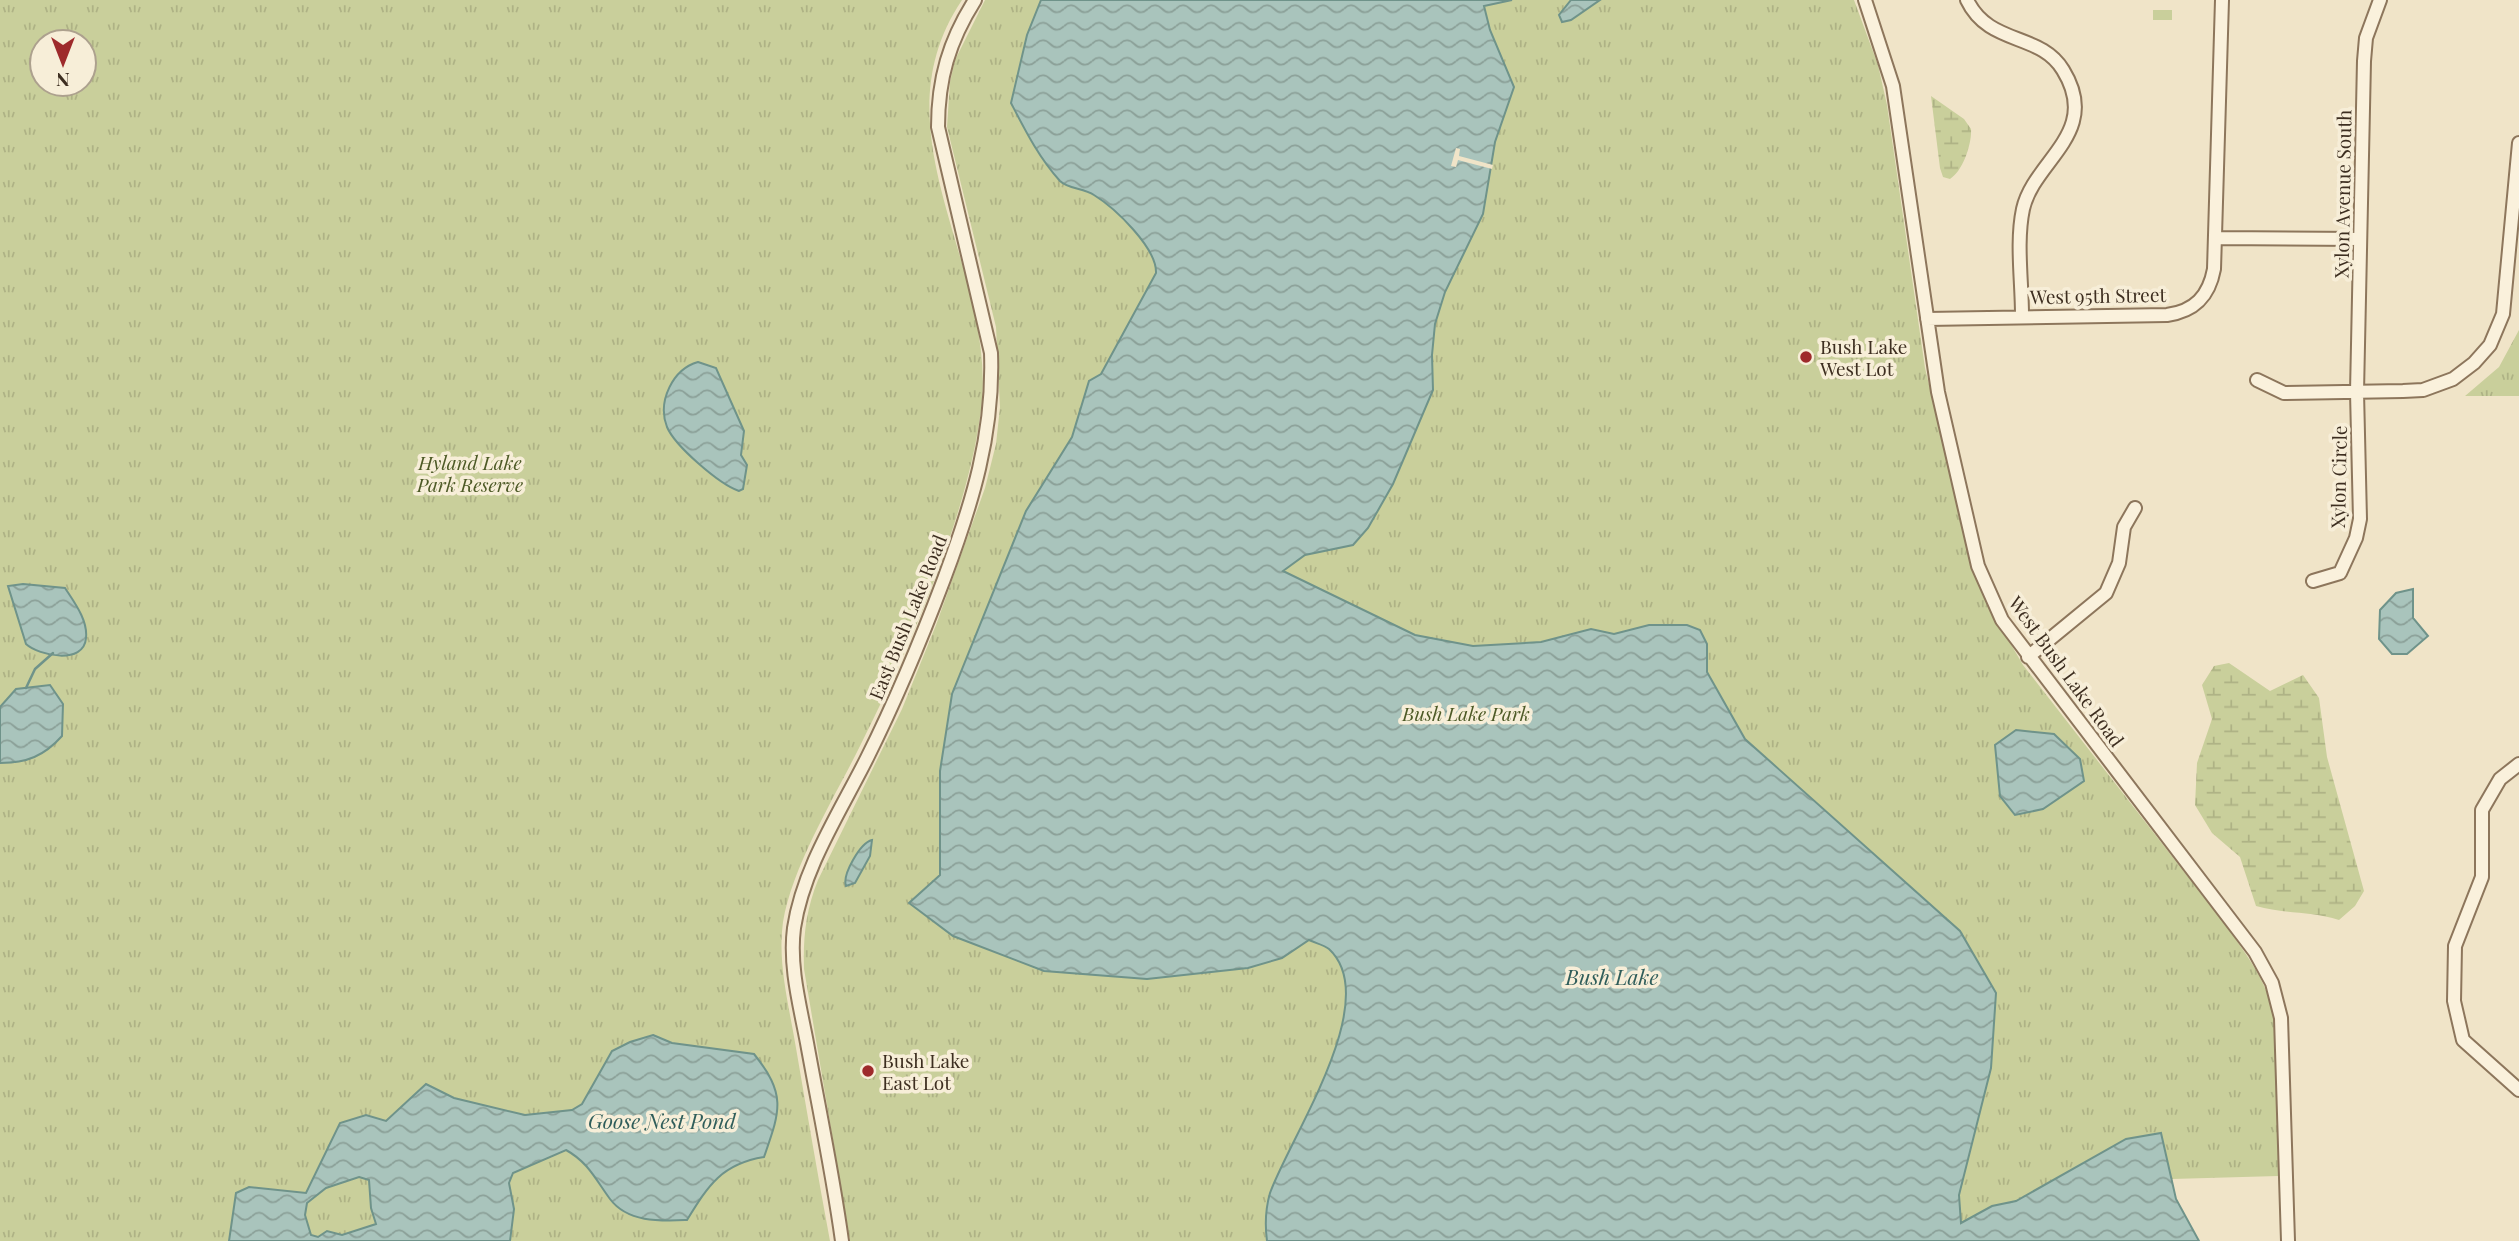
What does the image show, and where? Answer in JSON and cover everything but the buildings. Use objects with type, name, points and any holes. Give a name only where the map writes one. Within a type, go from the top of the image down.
[{"type":"street","name":"East Bush Lake Road","points":[[842,1241],[795,981],[794,928],[803,893],[816,861],[903,684],[926,629],[961,533],[985,450],[992,388],[991,353],[938,127],[938,99],[949,49],[975,0]]},
{"type":"street","name":"West Bush Lake Road","points":[[1865,0],[1893,86],[1938,392],[1978,566],[2002,620],[2028,657],[2255,952],[2272,983],[2281,1018],[2288,1241]]},
{"type":"street","points":[[1967,0],[1978,17],[1990,28],[2033,44],[2054,60],[2063,70],[2073,100],[2068,136],[2060,153],[2036,179],[2023,209],[2022,315]]},
{"type":"street","name":"West 95th Street","points":[[1927,319],[2181,313],[2194,306],[2212,283],[2222,0]]},
{"type":"street","name":"Xylon Avenue South","points":[[2357,392],[2366,38],[2380,0]]},
{"type":"street","points":[[2257,380],[2284,393],[2423,390],[2453,380],[2474,363],[2490,345],[2497,332],[2507,295],[2519,143]]},
{"type":"street","points":[[2215,238],[2360,239]]},
{"type":"street","name":"Xylon Circle","points":[[2313,581],[2340,573],[2356,538],[2360,500],[2357,392]]},
{"type":"street","points":[[2028,657],[2105,593],[2119,563],[2124,527],[2135,508]]},
{"type":"street","points":[[2519,764],[2500,779],[2482,810],[2482,877],[2455,946],[2454,1001],[2463,1040],[2519,1090]]},
{"type":"green space","name":"Hyland Lake Park Reserve","points":[[0,0],[962,0],[938,50],[930,101],[933,151],[944,202],[973,305],[982,357],[981,410],[974,452],[963,495],[934,582],[879,708],[802,862],[785,910],[782,932],[786,990],[830,1241],[0,1241]]},
{"type":"green space","name":"Bush Lake Park","points":[[985,0],[1854,0],[1878,65],[1887,105],[1925,368],[1973,565],[1988,605],[2023,665],[2231,932],[2260,977],[2273,1012],[2276,1034],[2279,1083],[2278,1176],[2172,1179],[2176,1199],[2199,1241],[850,1241],[804,969],[805,934],[818,880],[902,709],[936,625],[985,488],[996,444],[1000,407],[996,327],[947,127],[950,82],[955,60]]},
{"type":"green space","points":[[2153,10],[2172,10],[2172,20],[2153,20]]},
{"type":"green space","points":[[1931,96],[1964,119],[1971,129],[1966,157],[1950,179],[1943,177],[1940,168]]},
{"type":"green space","points":[[2519,330],[2519,396],[2465,396],[2499,367]]},
{"type":"green space","points":[[2229,663],[2270,691],[2303,675],[2319,698],[2327,757],[2364,891],[2355,906],[2339,920],[2256,906],[2240,857],[2212,833],[2195,805],[2197,763],[2212,719],[2202,685],[2214,666]]},
{"type":"water","name":"Bush Lake","points":[[1041,0],[1512,0],[1484,6],[1490,30],[1514,87],[1495,142],[1483,214],[1445,292],[1435,324],[1433,390],[1393,484],[1368,528],[1353,545],[1305,555],[1283,571],[1415,635],[1473,646],[1541,642],[1591,629],[1614,634],[1649,625],[1687,625],[1700,630],[1707,644],[1707,672],[1745,739],[1960,931],[1996,993],[1991,1068],[1959,1195],[1961,1223],[1992,1206],[2016,1201],[2126,1139],[2161,1133],[2176,1199],[2199,1241],[1267,1241],[1266,1217],[1270,1193],[1328,1069],[1340,1034],[1346,1001],[1343,972],[1329,949],[1309,940],[1282,958],[1248,968],[1147,979],[1044,971],[953,936],[909,903],[940,875],[940,771],[952,694],[1026,511],[1072,437],[1089,381],[1101,374],[1156,273],[1150,252],[1113,209],[1086,191],[1063,184],[1052,172],[1011,103],[1027,35]]},
{"type":"water","points":[[1571,0],[1600,0],[1571,20],[1562,22],[1559,15]]},
{"type":"water","points":[[698,362],[716,368],[744,431],[741,455],[747,465],[743,489],[739,491],[720,481],[698,463],[667,427],[664,407],[669,387],[681,371]]},
{"type":"water","points":[[23,584],[65,588],[85,625],[86,638],[78,652],[60,656],[41,652],[26,644],[8,586]]},
{"type":"water","points":[[2413,589],[2413,618],[2428,636],[2407,654],[2392,654],[2379,639],[2380,610],[2396,593]]},
{"type":"water","points":[[50,685],[63,704],[62,736],[49,749],[34,757],[19,762],[0,763],[0,707],[16,689]]},
{"type":"water","points":[[2016,730],[2054,734],[2080,759],[2084,781],[2043,809],[2015,815],[2000,796],[1995,745]]},
{"type":"water","points":[[872,840],[870,856],[855,883],[846,886],[845,881],[853,860],[862,847]]},
{"type":"water","name":"Goose Nest Pond","points":[[653,1035],[672,1043],[754,1054],[765,1068],[776,1092],[777,1115],[764,1157],[737,1165],[717,1178],[687,1220],[646,1219],[626,1213],[610,1199],[586,1166],[566,1150],[513,1173],[509,1183],[514,1209],[510,1241],[229,1241],[236,1193],[249,1187],[306,1193],[340,1123],[366,1115],[386,1121],[426,1084],[454,1098],[525,1115],[572,1110],[582,1104],[612,1051]],"holes":[[[359,1177],[369,1180],[371,1208],[376,1224],[342,1235],[327,1231],[318,1237],[311,1235],[305,1215],[307,1203],[326,1188]]]},
{"type":"pier","points":[[1456,148],[1460,149],[1459,156],[1493,165],[1492,169],[1458,160],[1456,167],[1451,166]]},
{"type":"waterway","points":[[26,688],[35,669],[53,653]]},
{"type":"place","name":"Bush Lake West Lot","points":[[1806,357]]},
{"type":"place","name":"Bush Lake East Lot","points":[[868,1071]]}]
